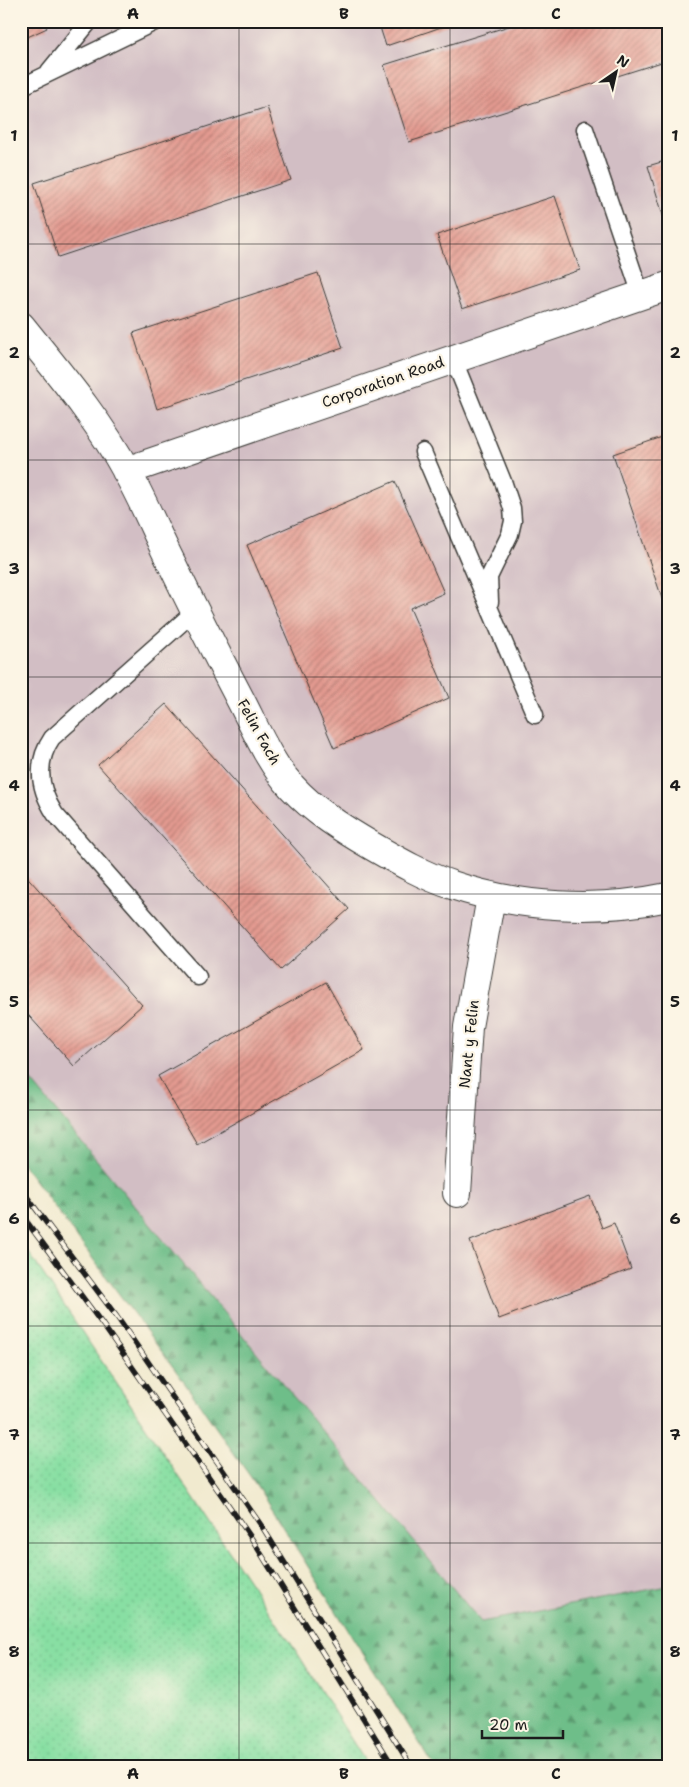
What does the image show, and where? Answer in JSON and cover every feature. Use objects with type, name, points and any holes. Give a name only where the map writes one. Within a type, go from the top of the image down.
[{"type":"street","name":"Corporation Road","points":[[126,471],[668,286]]},
{"type":"street","name":"Felin Fach","points":[[21,326],[90,415],[126,471],[195,612],[272,761],[291,786],[314,808],[409,867],[451,885],[491,896],[541,904],[582,906],[624,904],[668,897]]},
{"type":"street","name":"Nant y Felin","points":[[457,1193],[468,1027],[491,896]]},
{"type":"lane","points":[[46,75],[90,21]]},
{"type":"lane","points":[[21,87],[157,21]]},
{"type":"lane","points":[[585,129],[641,295]]},
{"type":"lane","points":[[453,358],[512,508],[513,521],[510,534],[490,578],[491,612]]},
{"type":"lane","points":[[423,452],[535,715]]},
{"type":"lane","points":[[195,612],[52,738],[41,761],[41,776],[45,799],[55,814],[198,976]]},
{"type":"shaded area","points":[[21,21],[668,21],[668,1586],[481,1622],[21,1069]]},
{"type":"green space","points":[[21,1069],[481,1622],[668,1586],[668,1766],[434,1766],[259,1489],[179,1375],[21,1162]]},
{"type":"green space","points":[[21,1241],[298,1654],[368,1766],[21,1766]]},
{"type":"building","points":[[21,21],[43,21],[47,28],[21,40]]},
{"type":"building","points":[[378,21],[456,21],[456,22],[386,46]]},
{"type":"building","points":[[525,21],[668,21],[668,60],[409,142],[384,65]]},
{"type":"building","points":[[267,107],[291,180],[58,257],[34,183]]},
{"type":"building","points":[[668,160],[668,228],[667,228],[648,166]]},
{"type":"building","points":[[555,196],[580,270],[462,309],[437,235]]},
{"type":"building","points":[[318,273],[343,348],[157,409],[133,333]]},
{"type":"building","points":[[668,435],[668,612],[667,613],[613,454]]},
{"type":"building","points":[[395,481],[444,593],[410,608],[449,698],[334,748],[247,545]]},
{"type":"building","points":[[166,704],[349,909],[281,970],[98,765]]},
{"type":"building","points":[[21,870],[142,1005],[74,1066],[21,1007]]},
{"type":"building","points":[[326,982],[364,1050],[197,1144],[158,1076]]},
{"type":"building","points":[[590,1196],[602,1228],[614,1223],[631,1269],[499,1319],[470,1241]]},
{"type":"railway","points":[[21,1189],[117,1317],[263,1528],[411,1766]]},
{"type":"railway","points":[[21,1214],[103,1325],[250,1536],[393,1766]]}]
